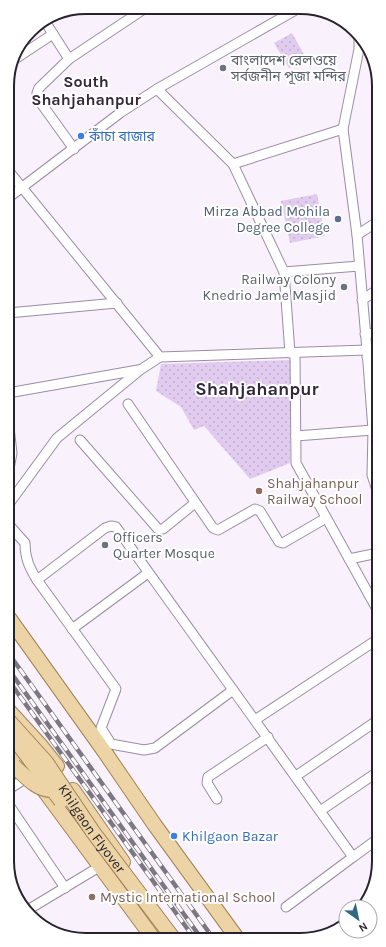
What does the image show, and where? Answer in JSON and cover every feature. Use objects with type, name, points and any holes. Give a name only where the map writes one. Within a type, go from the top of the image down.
[{"type":"main road","points":[[14,625],[154,824],[233,933]]},
{"type":"main road","points":[[14,717],[53,760],[122,859],[177,933]]},
{"type":"main road","name":"Khilgaon Flyover","points":[[14,727],[46,762],[93,832],[169,933]]},
{"type":"main road","name":"Khilgaon Flyover","points":[[14,740],[54,790],[158,933]]},
{"type":"main road","points":[[14,753],[32,774],[99,867],[149,933]]},
{"type":"main road","points":[[14,766],[33,784],[44,790],[54,790]]},
{"type":"street","points":[[74,149],[38,99],[37,93],[39,88],[69,59],[136,14]]},
{"type":"street","points":[[14,194],[120,114],[157,89],[288,14]]},
{"type":"street","points":[[47,25],[69,59]]},
{"type":"street","points":[[21,55],[53,34]]},
{"type":"street","points":[[359,45],[343,129],[372,387]]},
{"type":"street","points":[[157,89],[233,164],[284,272],[293,353],[296,463],[372,600]]},
{"type":"street","points":[[233,164],[343,129]]},
{"type":"street","points":[[14,176],[160,357]]},
{"type":"street","points":[[356,235],[372,225]]},
{"type":"street","points":[[284,272],[359,266]]},
{"type":"street","points":[[362,300],[372,293]]},
{"type":"street","points":[[14,312],[117,303]]},
{"type":"street","points":[[365,334],[372,333]]},
{"type":"street","points":[[14,497],[58,438],[140,370],[160,357],[293,353],[367,353],[372,354]]},
{"type":"street","points":[[14,392],[140,370]]},
{"type":"street","points":[[128,404],[213,528],[218,530],[255,509],[260,511],[279,542],[283,543],[326,518]]},
{"type":"street","points":[[296,436],[372,430]]},
{"type":"street","points":[[80,440],[158,529],[163,529],[195,503]]},
{"type":"street","points":[[37,580],[105,528],[111,526],[116,527],[353,857]]},
{"type":"street","points":[[14,531],[26,543],[25,556],[28,566],[37,580],[116,689],[101,728],[111,744],[144,750],[155,748],[233,690]]},
{"type":"street","points":[[349,559],[372,554]]},
{"type":"street","points":[[72,630],[148,573]]},
{"type":"street","points":[[255,720],[372,643]]},
{"type":"street","points":[[296,776],[372,724]]},
{"type":"street","points":[[217,799],[207,783],[208,777],[268,738]]},
{"type":"street","points":[[14,786],[32,774]]},
{"type":"street","points":[[320,811],[372,775]]},
{"type":"street","points":[[14,812],[65,888]]},
{"type":"street","points":[[286,907],[372,843]]},
{"type":"street","points":[[31,908],[99,867]]},
{"type":"shaded area","points":[[292,33],[306,58],[289,68],[274,43]]},
{"type":"shaded area","points":[[317,194],[325,236],[290,243],[281,201]]},
{"type":"shaded area","points":[[290,360],[290,463],[250,479],[204,426],[194,430],[181,407],[156,391],[161,364]]},
{"type":"railway","points":[[14,661],[209,933]]},
{"type":"railway","points":[[14,677],[197,933]]},
{"type":"railway","points":[[14,688],[190,933]]},
{"type":"place","name":"বাংলাদেশ রেলওয়ে সর্বজনীন পূজা মন্দির","points":[[223,68]]},
{"type":"place","name":"কাঁচা বাজার","points":[[81,136]]},
{"type":"place","name":"Mirza Abbad Mohila Degree College","points":[[338,219]]},
{"type":"place","name":"Railway Colony Knedrio Jame Masjid","points":[[344,287]]},
{"type":"place","name":"Shahjahanpur Railway School","points":[[259,491]]},
{"type":"place","name":"Officers Quarter Mosque","points":[[105,545]]},
{"type":"place","name":"Khilgaon Bazar","points":[[174,836]]},
{"type":"place","name":"Mystic International School","points":[[92,897]]},
{"type":"district","name":"South Shahjahanpur","points":[[86,90]]},
{"type":"district","name":"Shahjahanpur","points":[[257,389]]}]
